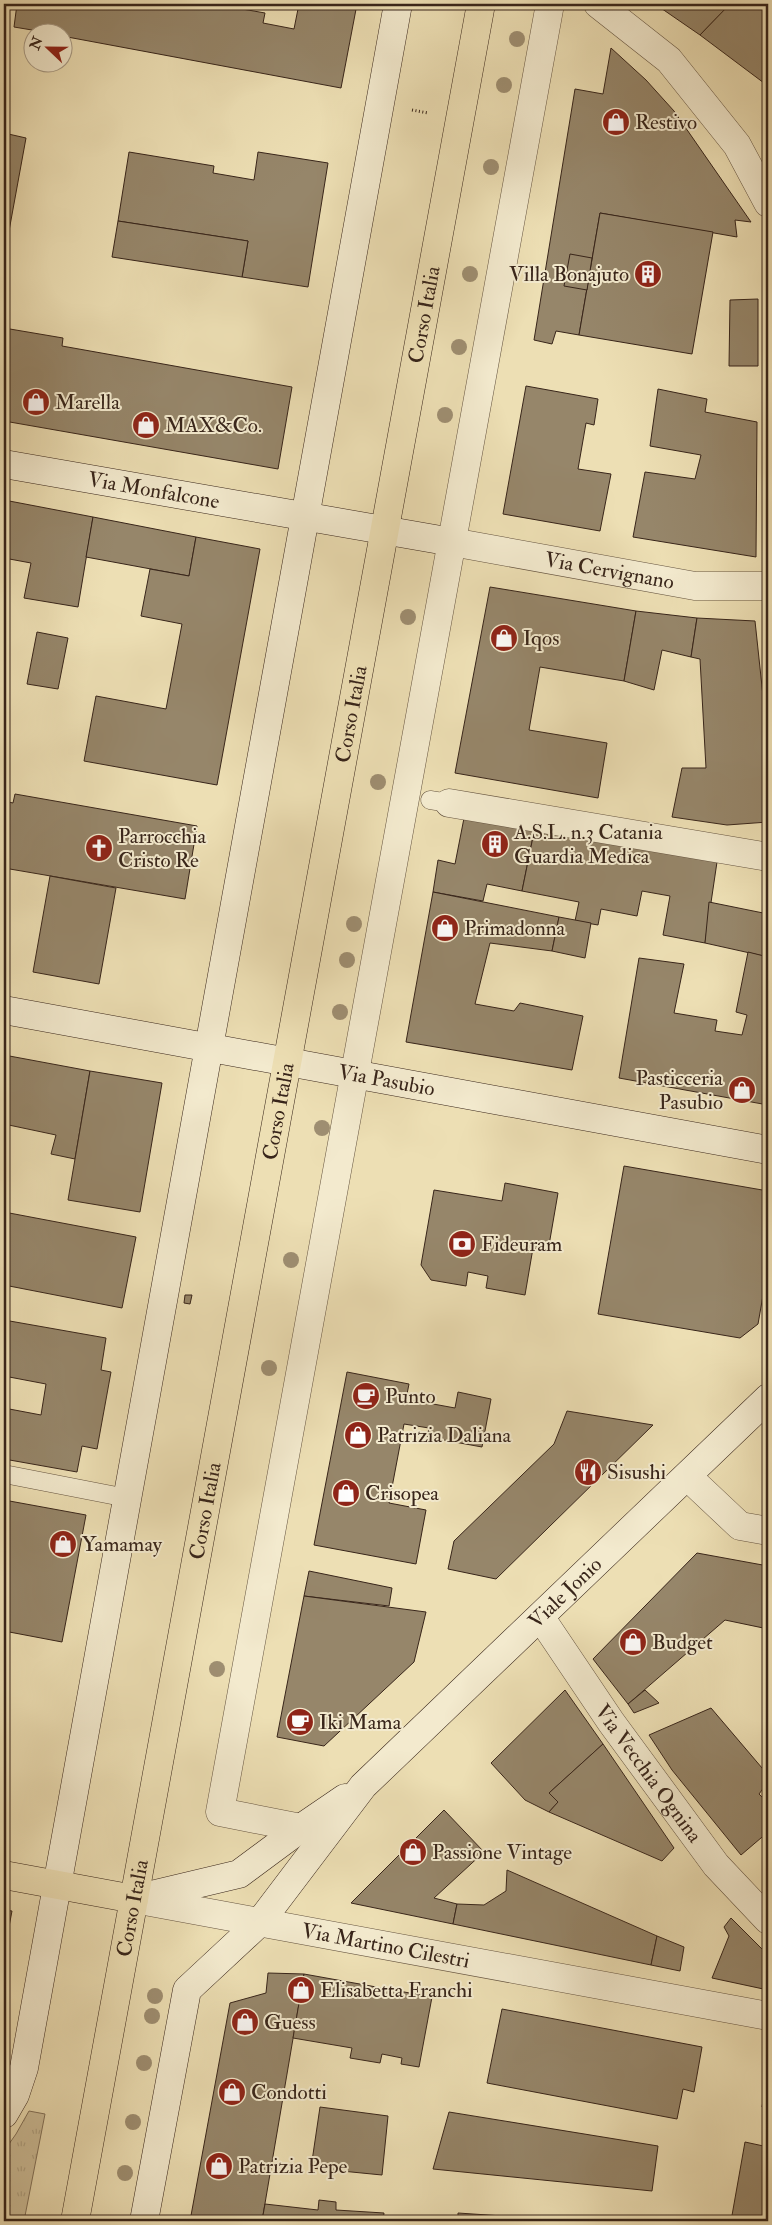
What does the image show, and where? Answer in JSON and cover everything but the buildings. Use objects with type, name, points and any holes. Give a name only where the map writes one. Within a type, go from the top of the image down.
[{"type":"main road","points":[[10,2105],[24,2068],[58,1885],[398,4]]},
{"type":"main road","name":"Corso Italia","points":[[75,2221],[481,4]]},
{"type":"main road","points":[[301,1828],[220,1812],[550,4]]},
{"type":"main road","points":[[598,4],[669,60],[737,145],[768,203]]},
{"type":"main road","name":"Via Monfalcone","points":[[4,464],[384,531]]},
{"type":"main road","name":"Via Cervignano","points":[[384,531],[694,586],[768,586]]},
{"type":"main road","points":[[439,801],[768,857]]},
{"type":"main road","name":"Via Pasubio","points":[[4,1010],[768,1150]]},
{"type":"main road","name":"Viale Jonio","points":[[363,1786],[541,1618],[768,1398]]},
{"type":"main road","points":[[688,1477],[740,1526],[768,1531]]},
{"type":"main road","name":"Via Vecchia Ognina","points":[[541,1618],[611,1722],[716,1865],[768,1920]]},
{"type":"main road","points":[[134,1899],[239,1874],[301,1828],[363,1786]]},
{"type":"main road","points":[[144,2221],[187,1990],[260,1922],[363,1786]]},
{"type":"main road","name":"Via Martino Cilestri","points":[[4,1875],[768,2016]]},
{"type":"lane","points":[[4,1474],[127,1498]]},
{"type":"path","points":[[767,1312],[768,1306]]},
{"type":"green space","points":[[29,2111],[45,2114],[24,2221],[4,2221],[4,2151]]},
{"type":"place","name":"Restivo","points":[[616,122]]},
{"type":"place","name":"Villa Bonajuto","points":[[648,274]]},
{"type":"place","name":"Marella","points":[[36,402]]},
{"type":"place","name":"MAX&Co.","points":[[146,425]]},
{"type":"place","name":"Iqos","points":[[504,638]]},
{"type":"place","name":"A.S.L. n.3 Catania Guardia Medica","points":[[495,844]]},
{"type":"place","name":"Parrocchia Cristo Re","points":[[99,848]]},
{"type":"place","name":"Primadonna","points":[[445,928]]},
{"type":"place","name":"Pasticceria Pasubio","points":[[742,1090]]},
{"type":"place","name":"Fideuram","points":[[462,1244]]},
{"type":"place","name":"Punto","points":[[366,1396]]},
{"type":"place","name":"Patrizia Daliana","points":[[358,1435]]},
{"type":"place","name":"Sisushi","points":[[588,1472]]},
{"type":"place","name":"Crisopea","points":[[346,1493]]},
{"type":"place","name":"Yamamay","points":[[63,1544]]},
{"type":"place","name":"Budget","points":[[633,1642]]},
{"type":"place","name":"Iki Mama","points":[[300,1722]]},
{"type":"place","name":"Passione Vintage","points":[[413,1852]]},
{"type":"place","name":"Elisabetta Franchi","points":[[301,1990]]},
{"type":"place","name":"Guess","points":[[245,2022]]},
{"type":"place","name":"Condotti","points":[[232,2092]]},
{"type":"place","name":"Patrizia Pepe","points":[[219,2166]]}]
